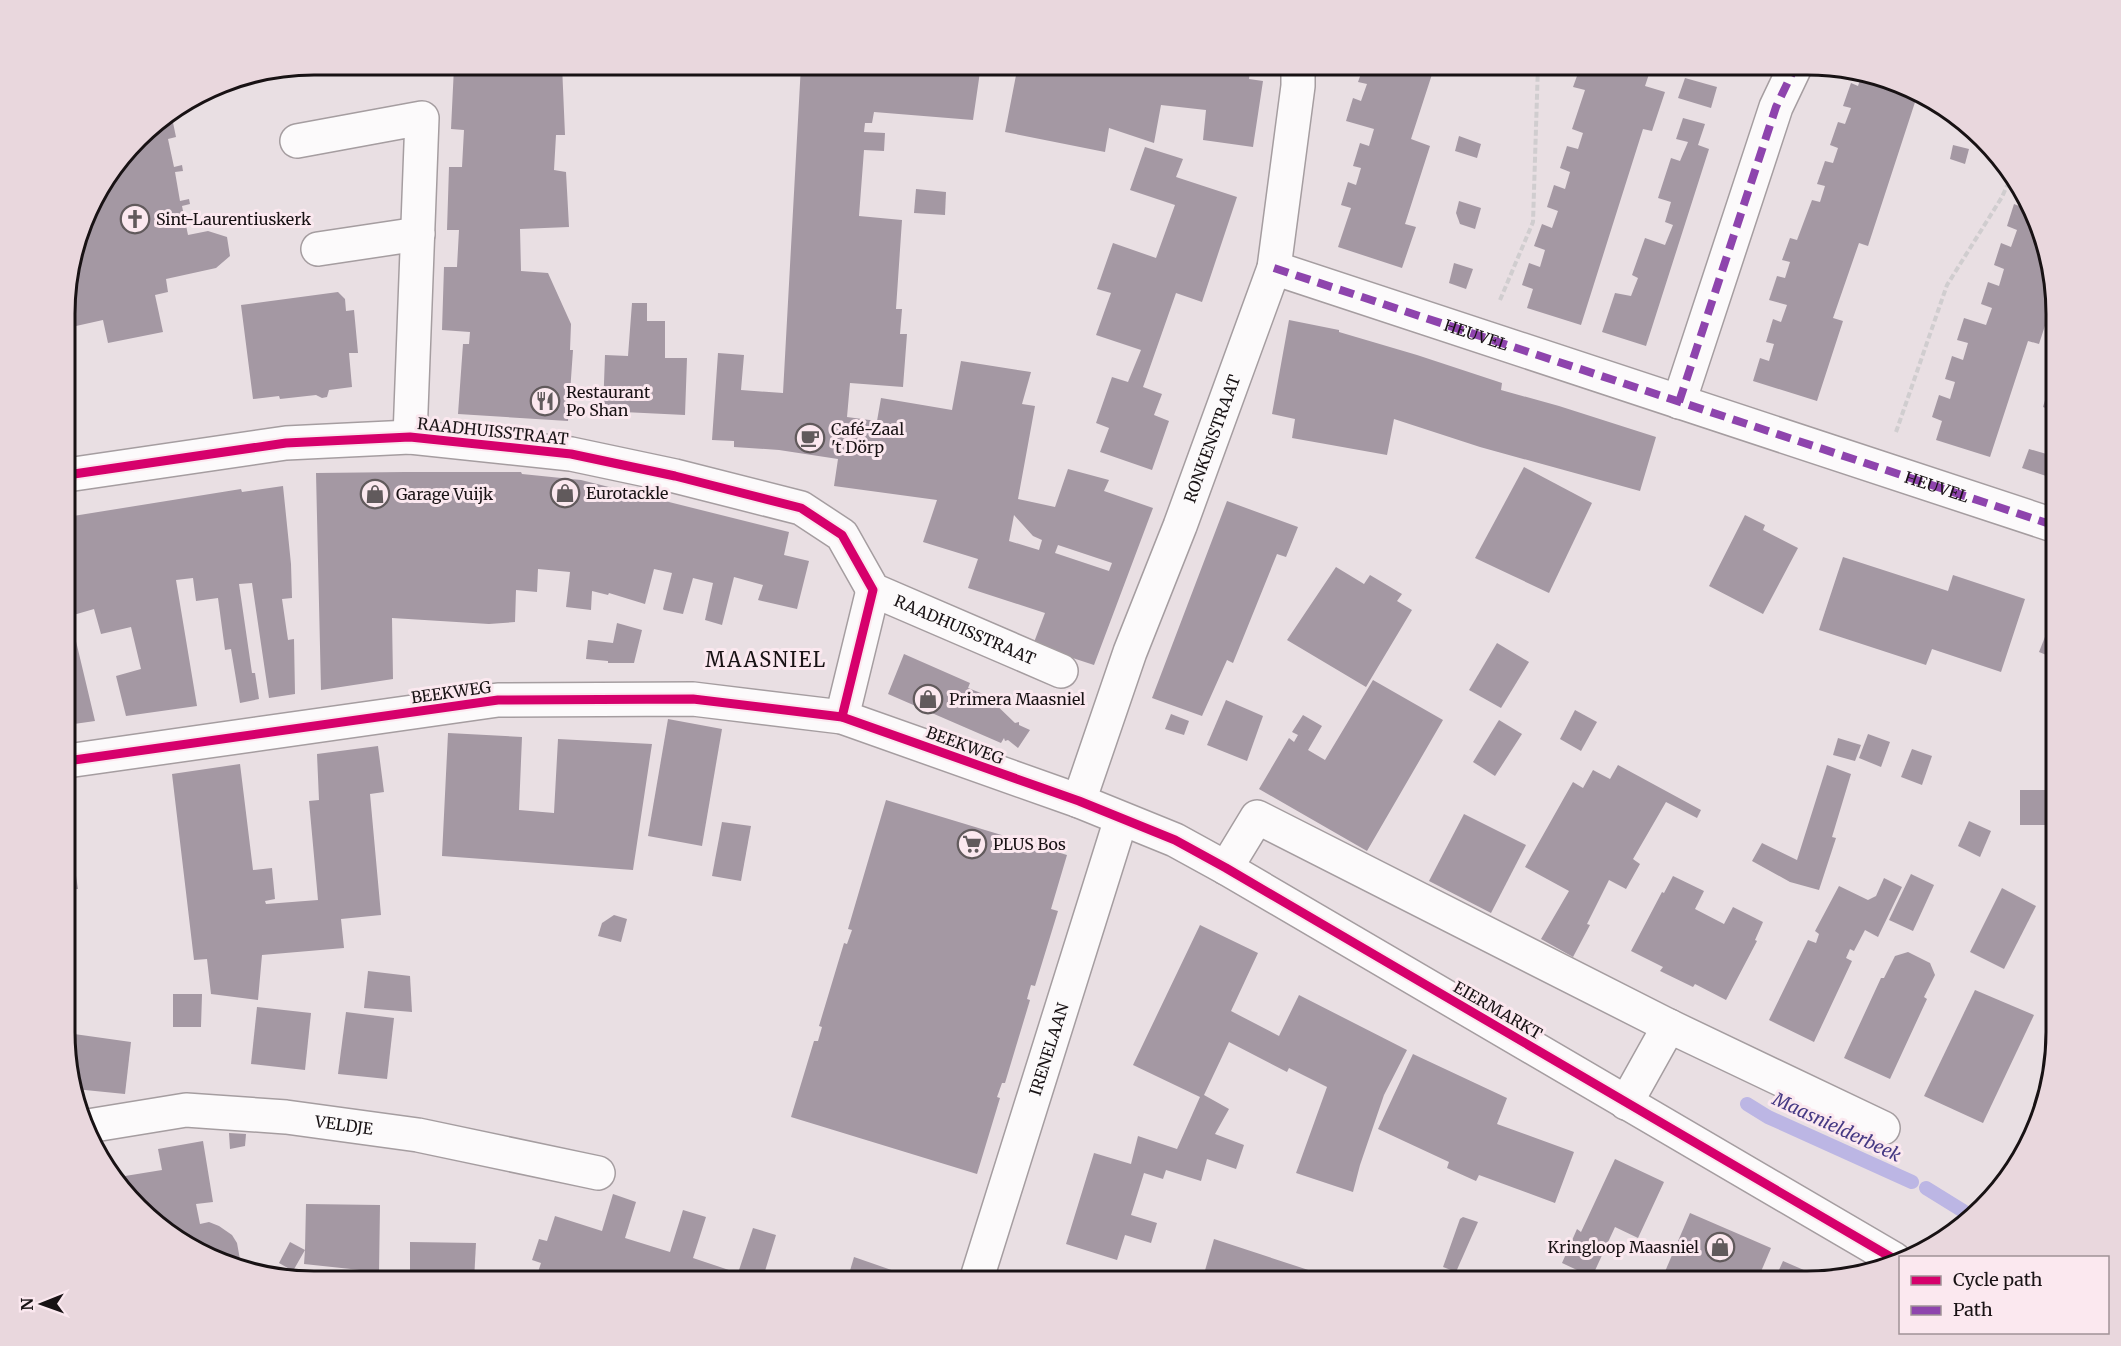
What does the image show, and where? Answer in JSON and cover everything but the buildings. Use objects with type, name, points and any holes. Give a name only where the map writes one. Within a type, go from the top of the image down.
[{"type":"street","name":"RONKENSTRAAT","points":[[1079,801],[1130,652],[1180,526],[1274,268],[1298,75]]},
{"type":"street","points":[[1679,402],[1776,107],[1791,75]]},
{"type":"street","points":[[297,141],[422,118],[410,437]]},
{"type":"street","points":[[318,249],[418,234]]},
{"type":"street","name":"HEUVEL","points":[[1274,268],[2046,523]]},
{"type":"street","name":"RAADHUISSTRAAT","points":[[75,474],[286,443],[410,437],[571,454],[675,476],[801,508],[842,535],[873,590],[1061,671]]},
{"type":"street","points":[[842,717],[873,590]]},
{"type":"street","name":"BEEKWEG","points":[[75,760],[498,700],[693,699],[842,717],[1079,801]]},
{"type":"street","name":"EIERMARKT","points":[[1079,801],[1175,840],[1226,868],[1889,1256]]},
{"type":"street","points":[[1226,868],[1257,817],[1669,1026],[1882,1128]]},
{"type":"street","name":"IRENELAAN","points":[[979,1271],[1121,819]]},
{"type":"street","points":[[1626,1103],[1669,1026]]},
{"type":"street","name":"VELDJE","points":[[94,1125],[186,1110],[286,1118],[418,1135],[598,1173]]},
{"type":"path","points":[[1484,336],[1533,222],[1538,75]]},
{"type":"path","points":[[1883,469],[1947,285],[2008,184]]},
{"type":"waterway","name":"Maasnielderbeek","points":[[1747,1104],[1768,1117],[1912,1182]]},
{"type":"waterway","name":"Maasnielderbeek","points":[[1926,1188],[1965,1212]]},
{"type":"marked path","points":[[1679,402],[1776,107],[1791,75]]},
{"type":"marked path","points":[[1274,268],[2046,523]]},
{"type":"cycle path","points":[[75,474],[286,443],[410,437],[571,454],[675,476],[801,508],[842,535],[873,590],[842,717]]},
{"type":"cycle path","points":[[75,760],[498,700],[693,699],[842,717],[1079,801],[1175,840],[1889,1256]]},
{"type":"place","name":"Sint-Laurentiuskerk","points":[[135,219]]},
{"type":"place","name":"Restaurant Po Shan","points":[[545,401]]},
{"type":"place","name":"Café-Zaal 't Dörp","points":[[810,438]]},
{"type":"place","name":"Eurotackle","points":[[565,493]]},
{"type":"place","name":"Garage Vuijk","points":[[375,494]]},
{"type":"place","name":"Primera Maasniel","points":[[928,699]]},
{"type":"place","name":"PLUS Bos","points":[[972,844]]},
{"type":"place","name":"Kringloop Maasniel","points":[[1720,1247]]},
{"type":"district","name":"MAASNIEL","points":[[766,659]]}]
